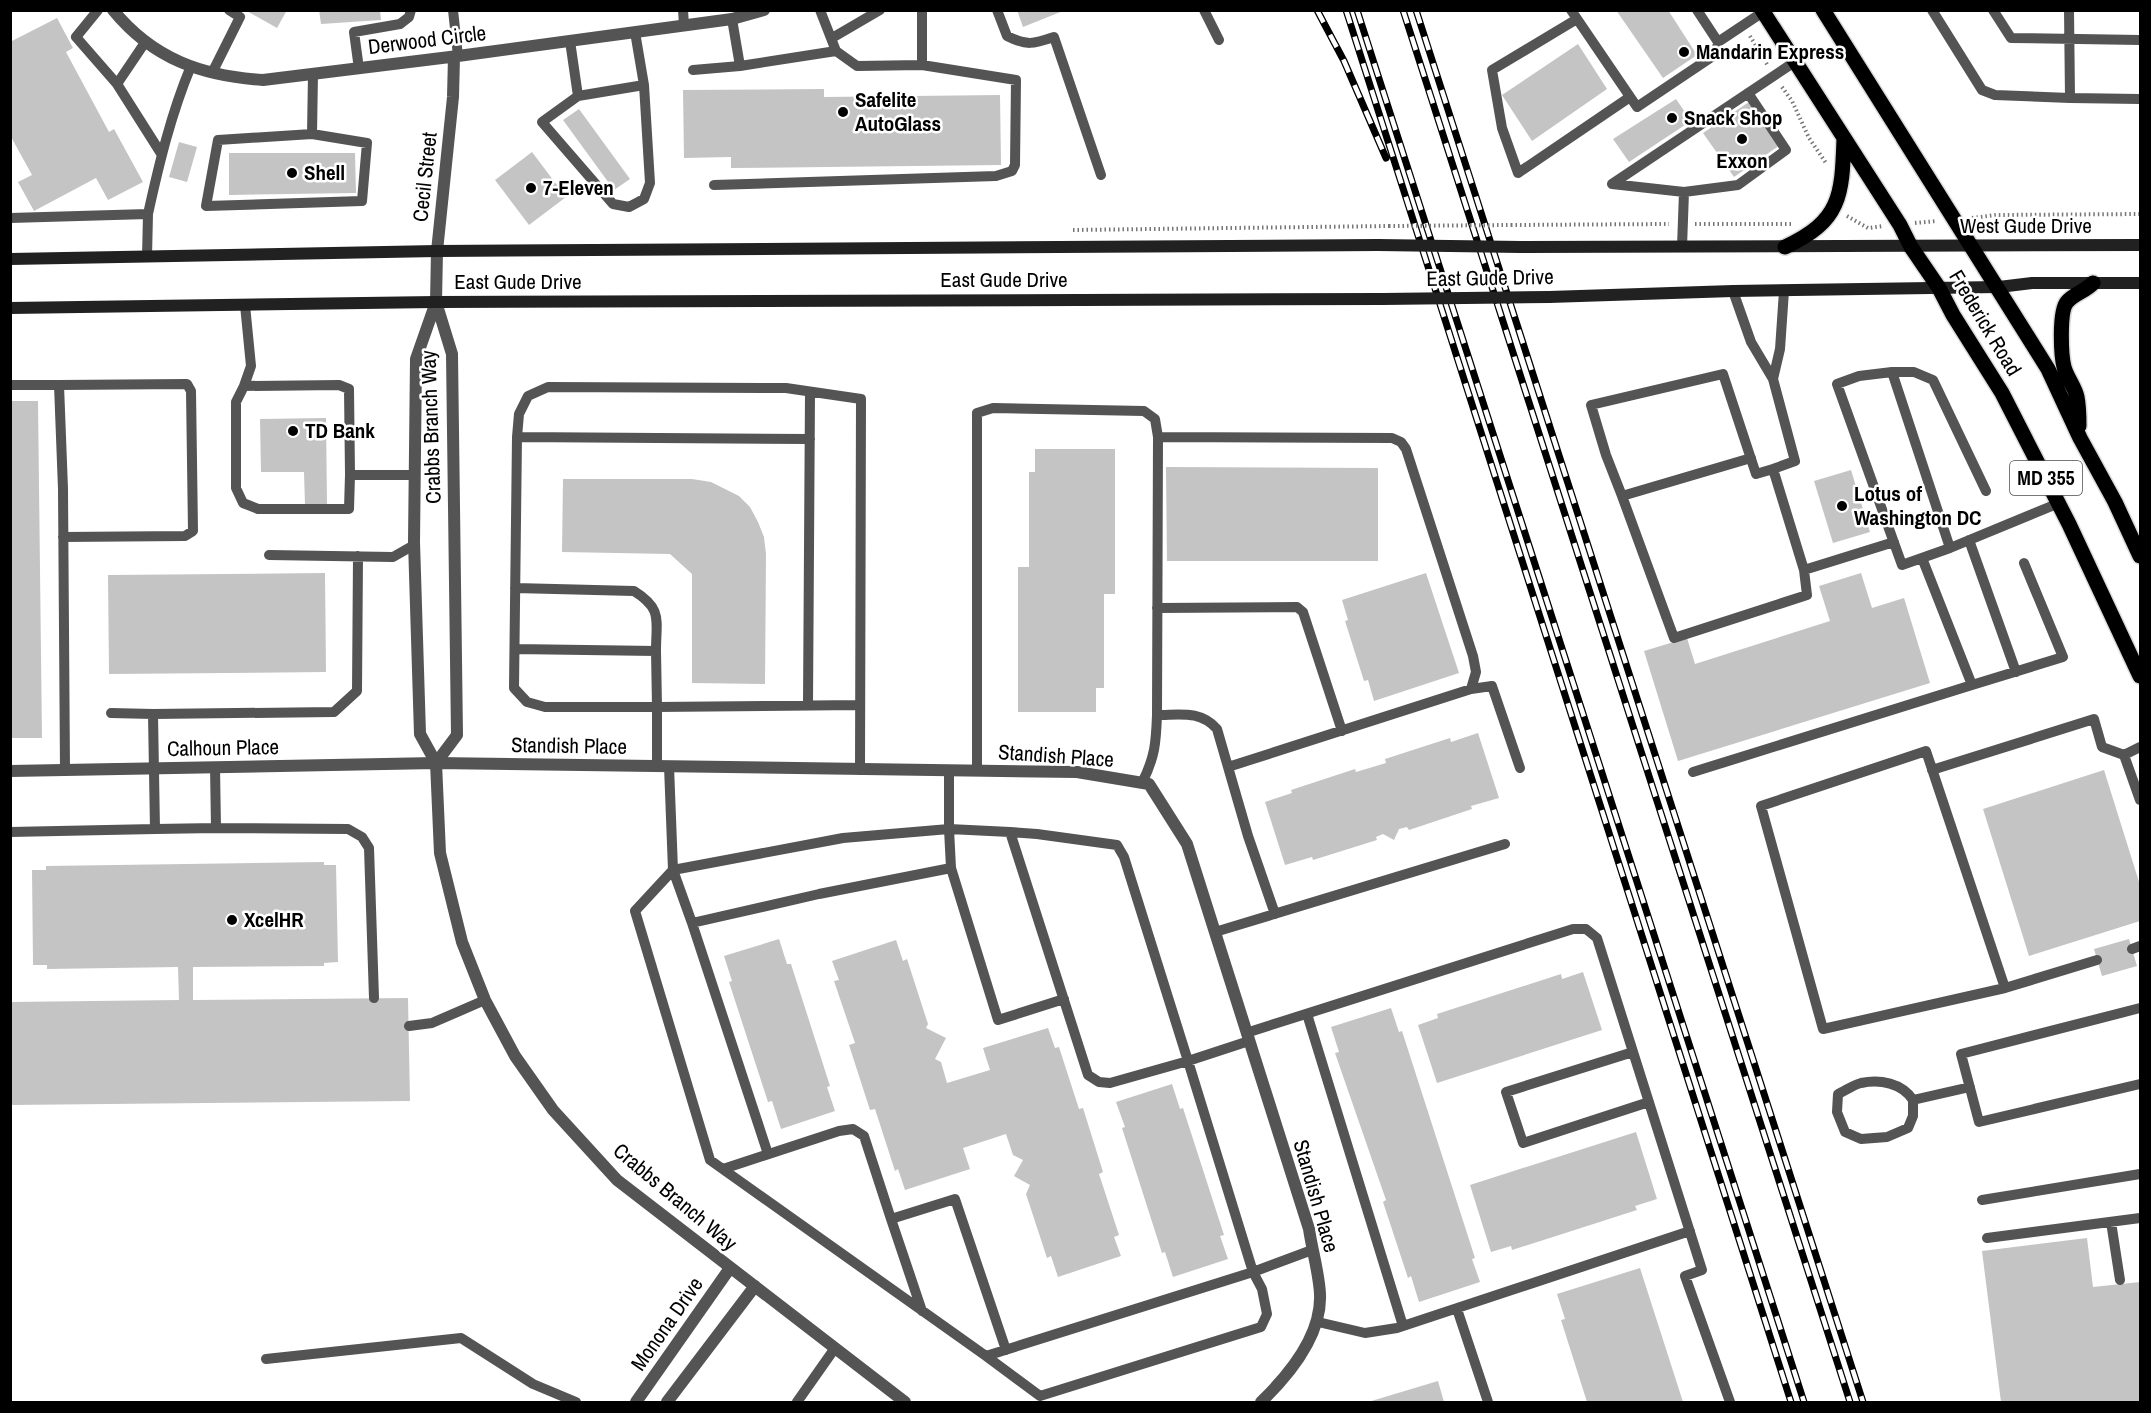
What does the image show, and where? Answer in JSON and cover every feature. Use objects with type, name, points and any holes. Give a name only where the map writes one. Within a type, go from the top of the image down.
[{"type":"main road","name":"Frederick Road","points":[[1763,11],[1900,225],[1911,247],[1939,288],[1953,315],[2002,393],[2058,503],[2140,676]]},
{"type":"main road","name":"Frederick Road","points":[[1826,12],[2048,369],[2140,556]]},
{"type":"main road","points":[[1785,247],[1817,228],[1834,208],[1841,188],[1844,139]]},
{"type":"main road","name":"East Gude Drive","points":[[10,259],[437,251],[1378,245],[1911,247]]},
{"type":"main road","name":"West Gude Drive","points":[[1911,247],[2140,245]]},
{"type":"main road","points":[[2080,438],[2077,395],[2064,367],[2062,331],[2065,303],[2085,291],[2093,283]]},
{"type":"main road","points":[[1998,287],[2032,284],[2140,283]]},
{"type":"main road","name":"East Gude Drive","points":[[10,308],[436,302],[1549,297],[1733,291],[1998,287]]},
{"type":"street","name":"Derwood Circle","points":[[113,10],[128,28],[166,56],[231,78],[263,80],[456,57],[732,19],[764,10]]},
{"type":"street","name":"Cecil Street","points":[[436,302],[437,251],[456,57]]},
{"type":"street","name":"Crabbs Branch Way","points":[[436,302],[416,359],[414,545],[420,734],[436,764],[440,854],[462,942],[485,1000],[515,1056],[561,1119],[617,1180],[905,1402]]},
{"type":"street","name":"Crabbs Branch Way","points":[[436,302],[452,354],[457,735],[436,764]]},
{"type":"street","name":"Standish Place","points":[[436,764],[1077,772],[1149,784],[1186,844],[1309,1229],[1320,1294],[1318,1322],[1300,1357],[1261,1402]]},
{"type":"street","name":"Calhoun Place","points":[[10,771],[436,764]]},
{"type":"street","name":"Monona Drive","points":[[636,1402],[730,1268]]},
{"type":"street","points":[[667,1402],[755,1286]]},
{"type":"lane","points":[[98,10],[76,38],[117,84],[162,155]]},
{"type":"lane","points":[[212,73],[240,16],[229,10]]},
{"type":"lane","points":[[359,69],[354,32],[400,24],[409,17],[411,10]]},
{"type":"lane","points":[[453,10],[456,57]]},
{"type":"lane","points":[[683,10],[684,25]]},
{"type":"lane","points":[[714,185],[996,176],[1012,171],[1015,165],[1016,80],[922,65],[857,66],[836,51],[820,10]]},
{"type":"lane","points":[[832,38],[880,10]]},
{"type":"lane","points":[[922,10],[922,65]]},
{"type":"lane","points":[[997,10],[1007,36],[1032,44],[1054,38],[1101,175]]},
{"type":"lane","points":[[1204,10],[1219,40]]},
{"type":"lane","points":[[1630,97],[1518,173],[1502,128],[1492,70],[1574,15],[1637,107],[1716,54],[1718,42],[1697,10]]},
{"type":"lane","points":[[1932,10],[1982,90],[1995,95],[2140,99]]},
{"type":"lane","points":[[1994,10],[2012,38],[2140,40]]},
{"type":"lane","points":[[2069,10],[2070,98]]},
{"type":"lane","points":[[1718,42],[1763,11]]},
{"type":"lane","points":[[732,19],[740,66]]},
{"type":"lane","points":[[635,32],[644,85],[650,183],[645,199],[630,207],[613,204],[542,122],[578,96],[644,85]]},
{"type":"lane","points":[[117,84],[146,41]]},
{"type":"lane","points":[[570,41],[578,96]]},
{"type":"lane","points":[[693,70],[740,66],[836,51]]},
{"type":"lane","points":[[1748,93],[1786,150],[1738,185],[1684,192],[1612,184],[1748,93],[1774,76],[1796,61]]},
{"type":"lane","points":[[147,257],[148,214],[162,155],[191,66]]},
{"type":"lane","points":[[312,134],[313,74]]},
{"type":"lane","points":[[312,134],[367,143],[362,201],[206,206],[218,140],[312,134]]},
{"type":"lane","points":[[1682,247],[1684,192]]},
{"type":"lane","points":[[10,218],[148,214]]},
{"type":"lane","points":[[1733,291],[1751,342],[1773,379],[1795,461],[1756,474],[1723,374],[1592,405],[1606,455],[1674,638],[1807,596],[1804,570],[1773,469]]},
{"type":"lane","points":[[1773,379],[1780,349],[1784,291]]},
{"type":"lane","points":[[244,386],[339,385],[349,389],[349,509],[258,510],[243,503],[236,488],[236,402],[251,366],[245,305]]},
{"type":"lane","points":[[1986,490],[1933,380],[1914,372],[1892,372],[1859,376],[1837,384],[1902,565],[1950,548],[2058,503]]},
{"type":"lane","points":[[1892,372],[1950,548]]},
{"type":"lane","points":[[10,385],[187,384],[190,391],[193,531],[184,536],[63,537]]},
{"type":"lane","points":[[59,385],[65,770]]},
{"type":"lane","points":[[859,705],[545,706],[527,702],[514,688],[517,437],[519,414],[528,396],[548,387],[786,388],[861,399],[860,770]]},
{"type":"lane","points":[[808,705],[810,392]]},
{"type":"lane","points":[[977,771],[977,413],[993,408],[1144,411],[1155,419],[1158,437],[1157,715],[1156,744],[1142,783]]},
{"type":"lane","points":[[517,437],[810,439]]},
{"type":"lane","points":[[1158,437],[1392,438],[1401,442],[1406,450],[1473,656],[1476,672],[1471,689]]},
{"type":"lane","points":[[1622,496],[1751,458]]},
{"type":"lane","points":[[350,475],[415,475]]},
{"type":"lane","points":[[1969,540],[2016,672]]},
{"type":"lane","points":[[1804,570],[1894,543]]},
{"type":"lane","points":[[269,555],[393,557],[414,545]]},
{"type":"lane","points":[[111,713],[334,712],[357,691],[358,556]]},
{"type":"lane","points":[[1922,558],[1972,685]]},
{"type":"lane","points":[[1693,772],[2063,657],[2024,563]]},
{"type":"lane","points":[[515,588],[634,591],[649,600],[657,613],[657,707],[673,870],[768,1154]]},
{"type":"lane","points":[[1157,608],[1296,607],[1303,612],[1342,731]]},
{"type":"lane","points":[[515,648],[656,651]]},
{"type":"lane","points":[[1228,767],[1471,689],[1492,686],[1520,768]]},
{"type":"lane","points":[[153,714],[155,829]]},
{"type":"lane","points":[[1157,715],[1193,715],[1208,719],[1216,729],[1248,836],[1275,914]]},
{"type":"lane","points":[[1932,770],[2094,719],[2102,747],[2124,754],[2140,747]]},
{"type":"lane","points":[[2005,988],[1926,751],[1761,806],[1823,1029],[2005,988],[2097,960]]},
{"type":"lane","points":[[2124,754],[2140,800]]},
{"type":"lane","points":[[215,767],[216,828]]},
{"type":"lane","points":[[950,770],[951,868],[998,1020],[1064,999]]},
{"type":"lane","points":[[10,832],[216,828],[348,829],[362,837],[369,848],[374,998]]},
{"type":"lane","points":[[949,829],[1037,834],[1117,845],[1124,857],[1253,1272],[1262,1289],[1268,1314],[1261,1327],[1040,1396],[710,1160],[635,911],[673,870],[843,838],[949,829]]},
{"type":"lane","points":[[1010,832],[1088,1075],[1099,1082],[1110,1083],[1188,1061],[1307,1014],[1573,929],[1586,930],[1597,938],[1702,1270],[1685,1276],[1730,1402]]},
{"type":"lane","points":[[1215,932],[1505,844]]},
{"type":"lane","points":[[692,923],[819,894],[951,868]]},
{"type":"lane","points":[[409,1026],[432,1023],[485,1000]]},
{"type":"lane","points":[[2140,1008],[1962,1054],[1979,1122],[2140,1084]]},
{"type":"lane","points":[[1307,1014],[1403,1326]]},
{"type":"lane","points":[[1633,1052],[1506,1092],[1523,1143],[1649,1102]]},
{"type":"lane","points":[[1886,1082],[1906,1090],[1913,1100],[1913,1116],[1908,1128],[1887,1137],[1861,1139],[1845,1132],[1837,1112],[1839,1094],[1860,1083],[1886,1082]]},
{"type":"lane","points":[[1913,1100],[1970,1087]]},
{"type":"lane","points":[[723,1169],[839,1131],[853,1129],[864,1136],[922,1311]]},
{"type":"lane","points":[[1982,1200],[2140,1174]]},
{"type":"lane","points":[[891,1219],[955,1199],[1006,1350]]},
{"type":"lane","points":[[1987,1238],[2140,1218]]},
{"type":"lane","points":[[2111,1222],[2120,1280]]},
{"type":"lane","points":[[1318,1322],[1365,1333],[1403,1326],[1690,1231]]},
{"type":"lane","points":[[986,1356],[1253,1272],[1312,1251]]},
{"type":"lane","points":[[1457,1309],[1488,1402]]},
{"type":"lane","points":[[266,1359],[461,1338],[533,1384],[576,1402]]},
{"type":"lane","points":[[798,1402],[835,1348]]},
{"type":"path","points":[[1743,25],[1792,101],[1809,138],[1829,168]]},
{"type":"path","points":[[1389,226],[1511,225]]},
{"type":"building","points":[[245,10],[287,10],[277,28]]},
{"type":"building","points":[[319,10],[380,10],[381,20],[321,24]]},
{"type":"building","points":[[1017,10],[1063,10],[1063,11],[1023,27]]},
{"type":"building","points":[[1616,10],[1668,10],[1697,55],[1663,78]]},
{"type":"building","points":[[57,18],[73,48],[66,52],[109,132],[114,129],[143,182],[108,200],[96,178],[34,211],[18,182],[32,175],[10,135],[10,42]]},
{"type":"building","points":[[1578,44],[1607,89],[1532,141],[1502,95]]},
{"type":"building","points":[[824,89],[824,97],[1000,95],[1001,165],[731,168],[731,157],[684,158],[683,90]]},
{"type":"building","points":[[1676,99],[1691,121],[1629,162],[1613,139]]},
{"type":"building","name":"Exxon","points":[[1749,102],[1780,145],[1734,177],[1703,133]]},
{"type":"building","name":"7-Eleven","points":[[579,109],[630,179],[614,190],[563,120]]},
{"type":"building","points":[[179,142],[197,147],[187,182],[169,177]]},
{"type":"building","name":"7-Eleven","points":[[532,152],[566,197],[529,225],[495,180]]},
{"type":"building","name":"Shell","points":[[229,153],[355,153],[356,193],[229,195]]},
{"type":"building","points":[[10,401],[38,401],[42,738],[10,738]]},
{"type":"building","points":[[326,418],[327,504],[305,505],[304,472],[261,472],[260,419]]},
{"type":"building","points":[[1035,449],[1115,449],[1115,594],[1104,594],[1104,688],[1096,688],[1096,712],[1018,712],[1018,567],[1029,567],[1029,472],[1035,472]]},
{"type":"building","points":[[1166,467],[1378,468],[1378,561],[1167,561]]},
{"type":"building","name":"Lotus of Washington DC","points":[[1851,470],[1870,532],[1833,543],[1814,481]]},
{"type":"building","points":[[563,479],[692,479],[711,482],[739,496],[750,507],[764,537],[766,554],[765,684],[692,683],[692,574],[670,554],[562,552]]},
{"type":"building","points":[[325,573],[326,672],[109,674],[108,575]]},
{"type":"building","points":[[1426,573],[1459,673],[1374,701],[1368,680],[1364,681],[1345,621],[1348,620],[1342,600]]},
{"type":"building","points":[[1861,573],[1872,608],[1904,598],[1930,683],[1678,761],[1644,651],[1687,638],[1695,664],[1830,621],[1819,586]]},
{"type":"building","points":[[1478,733],[1499,798],[1471,806],[1472,809],[1409,830],[1407,827],[1399,829],[1394,840],[1383,834],[1376,837],[1377,840],[1313,860],[1312,857],[1285,865],[1265,802],[1292,793],[1291,790],[1355,769],[1356,772],[1386,763],[1385,759],[1450,738],[1451,742]]},
{"type":"building","points":[[2104,770],[2140,885],[2140,921],[2029,956],[1983,809]]},
{"type":"building","points":[[324,862],[324,865],[336,865],[338,962],[324,963],[324,966],[193,967],[193,1000],[408,998],[410,1101],[10,1105],[10,1002],[179,1000],[178,967],[47,969],[47,965],[33,965],[32,870],[46,870],[46,866]]},
{"type":"building","points":[[779,939],[787,964],[791,964],[830,1086],[827,1087],[835,1111],[781,1129],[772,1101],[768,1102],[729,982],[732,981],[724,956]]},
{"type":"building","points":[[2129,939],[2137,966],[2102,976],[2094,949]]},
{"type":"building","points":[[896,940],[903,961],[907,959],[928,1024],[926,1028],[946,1038],[935,1059],[941,1062],[947,1083],[990,1070],[983,1048],[1048,1028],[1055,1048],[1059,1047],[1079,1109],[1083,1108],[1103,1172],[1099,1174],[1119,1235],[1114,1237],[1121,1256],[1058,1277],[1051,1256],[1047,1258],[1026,1194],[1030,1185],[1014,1176],[1023,1160],[1013,1155],[1006,1134],[963,1148],[970,1169],[905,1190],[898,1169],[895,1171],[875,1109],[870,1110],[849,1045],[855,1043],[834,981],[839,980],[832,961]]},
{"type":"building","points":[[1583,972],[1602,1030],[1437,1083],[1418,1025],[1438,1018],[1437,1014],[1561,974],[1562,979]]},
{"type":"building","points":[[1391,1008],[1399,1032],[1402,1031],[1475,1258],[1472,1259],[1480,1282],[1419,1302],[1411,1276],[1408,1278],[1383,1202],[1386,1200],[1335,1053],[1339,1052],[1331,1027]]},
{"type":"building","points":[[1172,1084],[1180,1109],[1183,1108],[1224,1235],[1220,1236],[1228,1259],[1173,1277],[1165,1252],[1162,1253],[1122,1128],[1125,1127],[1116,1102]]},
{"type":"building","points":[[1636,1132],[1657,1199],[1635,1206],[1637,1210],[1512,1250],[1511,1246],[1491,1252],[1470,1185]]},
{"type":"building","points":[[2087,1238],[2093,1287],[2140,1282],[2140,1402],[2001,1402],[1982,1251]]},
{"type":"building","points":[[1640,1268],[1683,1402],[1587,1402],[1561,1320],[1565,1319],[1557,1294]]},
{"type":"building","points":[[1438,1381],[1444,1402],[1368,1402]]},
{"type":"railway","points":[[1317,10],[1344,61],[1386,158]]},
{"type":"railway","points":[[1346,10],[1791,1402]]},
{"type":"railway","points":[[1357,10],[1804,1402]]},
{"type":"railway","points":[[1403,10],[1850,1402]]},
{"type":"railway","points":[[1416,10],[1863,1402]]},
{"type":"place","name":"Mandarin Express","points":[[1684,52]]},
{"type":"place","name":"Safelite AutoGlass","points":[[843,112]]},
{"type":"place","name":"Snack Shop","points":[[1672,118]]},
{"type":"place","name":"Exxon","points":[[1742,139]]},
{"type":"place","name":"Shell","points":[[292,173]]},
{"type":"place","name":"7-Eleven","points":[[531,188]]},
{"type":"place","name":"TD Bank","points":[[293,431]]},
{"type":"place","name":"Lotus of Washington DC","points":[[1842,506]]},
{"type":"place","name":"XcelHR","points":[[232,920]]}]
